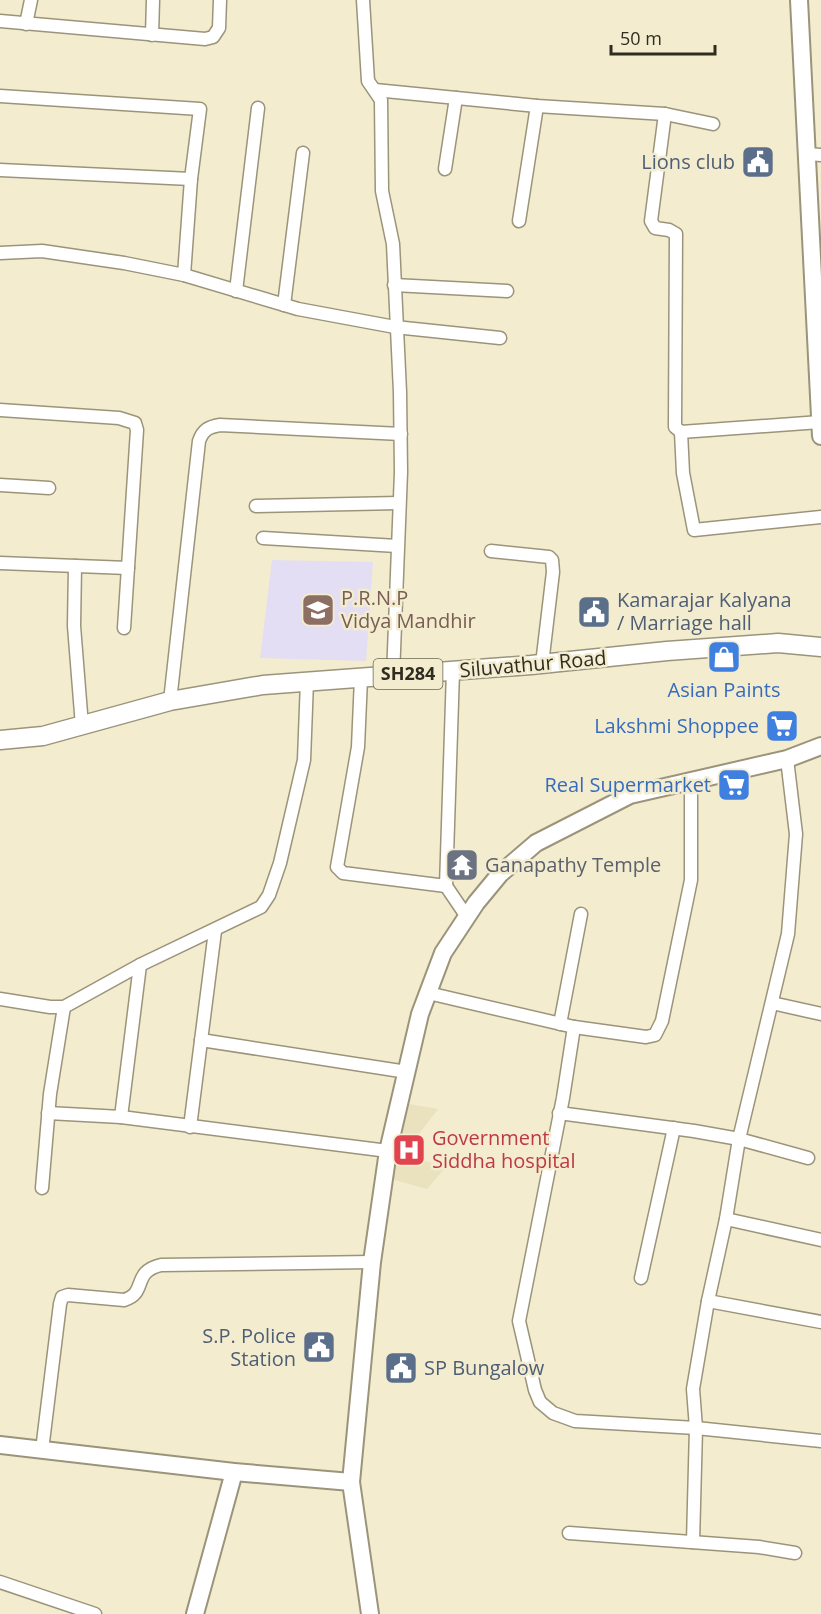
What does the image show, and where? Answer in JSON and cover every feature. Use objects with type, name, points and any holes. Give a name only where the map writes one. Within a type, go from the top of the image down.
[{"type":"main road","points":[[799,0],[814,155],[820,429]]},
{"type":"main road","name":"Siluvathur Road","points":[[0,740],[43,736],[170,701],[263,685],[778,643],[821,647]]},
{"type":"main road","points":[[370,1614],[351,1482],[372,1262],[388,1151],[420,1014],[443,953],[466,917],[500,874],[536,843],[630,795],[787,759],[821,746]]},
{"type":"main road","points":[[0,1445],[234,1472],[351,1482]]},
{"type":"main road","points":[[195,1614],[234,1472]]},
{"type":"street","points":[[26,24],[31,0]]},
{"type":"street","points":[[152,34],[153,0]]},
{"type":"street","points":[[0,21],[205,39],[213,37],[219,28],[220,0]]},
{"type":"street","points":[[363,0],[368,81],[381,100],[382,190],[393,244],[400,434],[393,676]]},
{"type":"street","points":[[375,90],[537,106],[665,114],[713,124]]},
{"type":"street","points":[[0,96],[200,109],[191,179],[184,275]]},
{"type":"street","points":[[445,169],[456,98]]},
{"type":"street","points":[[519,221],[537,106]]},
{"type":"street","points":[[236,291],[258,108]]},
{"type":"street","points":[[665,114],[651,221],[655,228],[673,231],[676,234],[674,424],[681,432],[820,429]]},
{"type":"street","points":[[284,305],[303,153]]},
{"type":"street","points":[[0,170],[80,176],[191,179]]},
{"type":"street","points":[[0,253],[42,251],[124,263],[184,275],[284,305],[395,327],[500,338]]},
{"type":"street","points":[[394,285],[507,291]]},
{"type":"street","points":[[0,410],[119,418],[135,423],[137,429],[124,628]]},
{"type":"street","points":[[170,701],[198,441],[202,432],[220,425],[400,434]]},
{"type":"street","points":[[681,432],[683,473],[694,530],[821,517]]},
{"type":"street","points":[[0,485],[49,488]]},
{"type":"street","points":[[255,506],[399,503]]},
{"type":"street","points":[[263,538],[397,546]]},
{"type":"street","points":[[491,552],[549,557],[552,560],[553,572],[542,664]]},
{"type":"street","points":[[0,563],[128,568]]},
{"type":"street","points":[[75,566],[74,626],[82,726]]},
{"type":"street","points":[[453,671],[446,886],[466,917]]},
{"type":"street","points":[[361,678],[358,747],[337,867],[343,873],[446,886]]},
{"type":"street","points":[[0,999],[64,1007],[140,965],[261,907],[269,895],[280,863],[304,760],[307,681]]},
{"type":"street","points":[[693,1542],[696,1428],[693,1389],[739,1139],[788,934],[796,834],[787,759]]},
{"type":"street","points":[[428,993],[574,1027],[646,1037],[655,1035],[662,1021],[691,880],[691,780]]},
{"type":"street","points":[[560,1024],[581,914]]},
{"type":"street","points":[[190,1127],[215,931]]},
{"type":"street","points":[[121,1117],[140,965]]},
{"type":"street","points":[[772,1003],[821,1014]]},
{"type":"street","points":[[42,1188],[48,1113],[64,1007]]},
{"type":"street","points":[[574,1027],[519,1321],[535,1390],[540,1402],[553,1413],[575,1420],[696,1428],[821,1441]]},
{"type":"street","points":[[201,1040],[407,1072]]},
{"type":"street","points":[[48,1113],[121,1117],[388,1151]]},
{"type":"street","points":[[559,1113],[739,1139],[808,1158]]},
{"type":"street","points":[[641,1278],[674,1128]]},
{"type":"street","points":[[726,1219],[821,1240]]},
{"type":"street","points":[[42,1450],[62,1297],[68,1295],[124,1300],[131,1298],[136,1293],[143,1273],[149,1268],[161,1265],[372,1262]]},
{"type":"street","points":[[708,1301],[821,1322]]},
{"type":"street","points":[[568,1533],[759,1547],[795,1553]]},
{"type":"street","points":[[0,1582],[95,1614]]},
{"type":"shaded area","name":"P.R.N.P Vidya Mandhir","points":[[272,560],[373,562],[366,661],[260,658]]},
{"type":"shaded area","name":"Government Siddha hospital","points":[[409,1104],[438,1109],[415,1139],[423,1160],[445,1168],[427,1189],[391,1179]]},
{"type":"place","name":"Lions club","points":[[758,162]]},
{"type":"place","name":"P.R.N.P Vidya Mandhir","points":[[318,610]]},
{"type":"place","name":"Kamarajar Kalyana / Marriage hall","points":[[594,612]]},
{"type":"place","name":"Asian Paints","points":[[724,657]]},
{"type":"place","name":"Lakshmi Shoppee","points":[[782,726]]},
{"type":"place","name":"Real Supermarket","points":[[734,785]]},
{"type":"place","name":"Ganapathy Temple","points":[[462,865]]},
{"type":"place","name":"Government Siddha hospital","points":[[409,1150]]},
{"type":"place","name":"S.P. Police Station","points":[[319,1347]]},
{"type":"place","name":"SP Bungalow","points":[[401,1368]]}]
